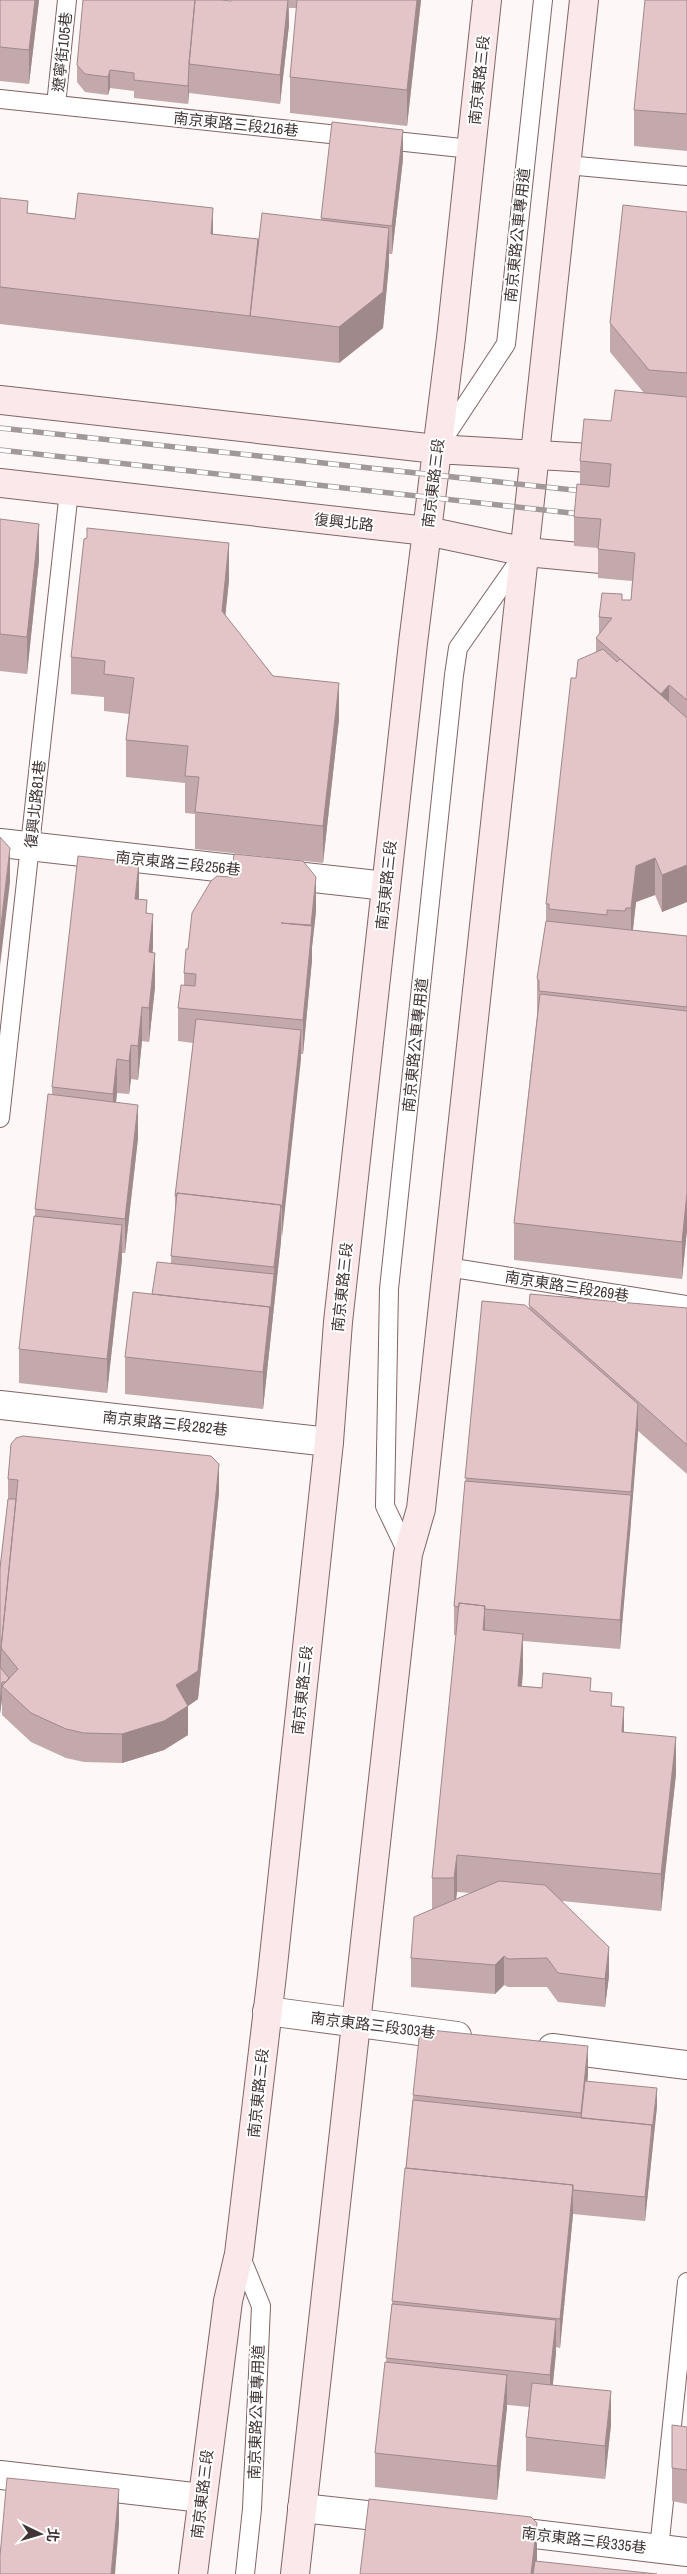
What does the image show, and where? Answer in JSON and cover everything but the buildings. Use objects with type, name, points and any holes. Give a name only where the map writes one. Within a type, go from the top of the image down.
[{"type":"main road","name":"南京東路三段","points":[[193,2574],[228,2301],[240,2254],[329,1442],[339,1312],[487,0]]},
{"type":"main road","points":[[295,2574],[408,1554],[421,1509],[526,552],[545,349],[584,0]]},
{"type":"main road","points":[[0,400],[436,449],[590,458],[687,469]]},
{"type":"main road","name":"復興北路","points":[[0,483],[427,531],[526,552],[687,567]]},
{"type":"street","name":"南京東路三段256巷","points":[[0,843],[386,886]]},
{"type":"street","name":"南京東路三段282巷","points":[[0,1405],[329,1442]]},
{"type":"street","name":"南京東路三段303巷","points":[[267,2012],[485,2039]]},
{"type":"street","points":[[524,2044],[687,2065]]},
{"type":"street","points":[[0,2475],[202,2498]]},
{"type":"street","points":[[302,2508],[432,2522]]},
{"type":"street","name":"南京東路三段335巷","points":[[471,2527],[687,2552]]},
{"type":"lane","name":"遼寧街105巷","points":[[56,105],[68,0]]},
{"type":"lane","name":"南京東路公車專用道","points":[[436,449],[506,344],[543,0]]},
{"type":"lane","name":"南京東路三段216巷","points":[[0,99],[471,149]]},
{"type":"lane","points":[[567,165],[687,176]]},
{"type":"lane","name":"復興北路81巷","points":[[0,1118],[69,491]]},
{"type":"lane","name":"南京東路公車專用道","points":[[408,1554],[385,1506],[389,1289],[454,675],[458,648],[526,552]]},
{"type":"lane","name":"南京東路三段269巷","points":[[447,1267],[687,1305]]},
{"type":"lane","name":"南京東路公車專用道","points":[[240,2254],[261,2306],[252,2509],[245,2574]]},
{"type":"lane","points":[[659,2549],[687,2282]]},
{"type":"railway","points":[[0,428],[592,492]]},
{"type":"railway","points":[[0,450],[589,515]]}]
